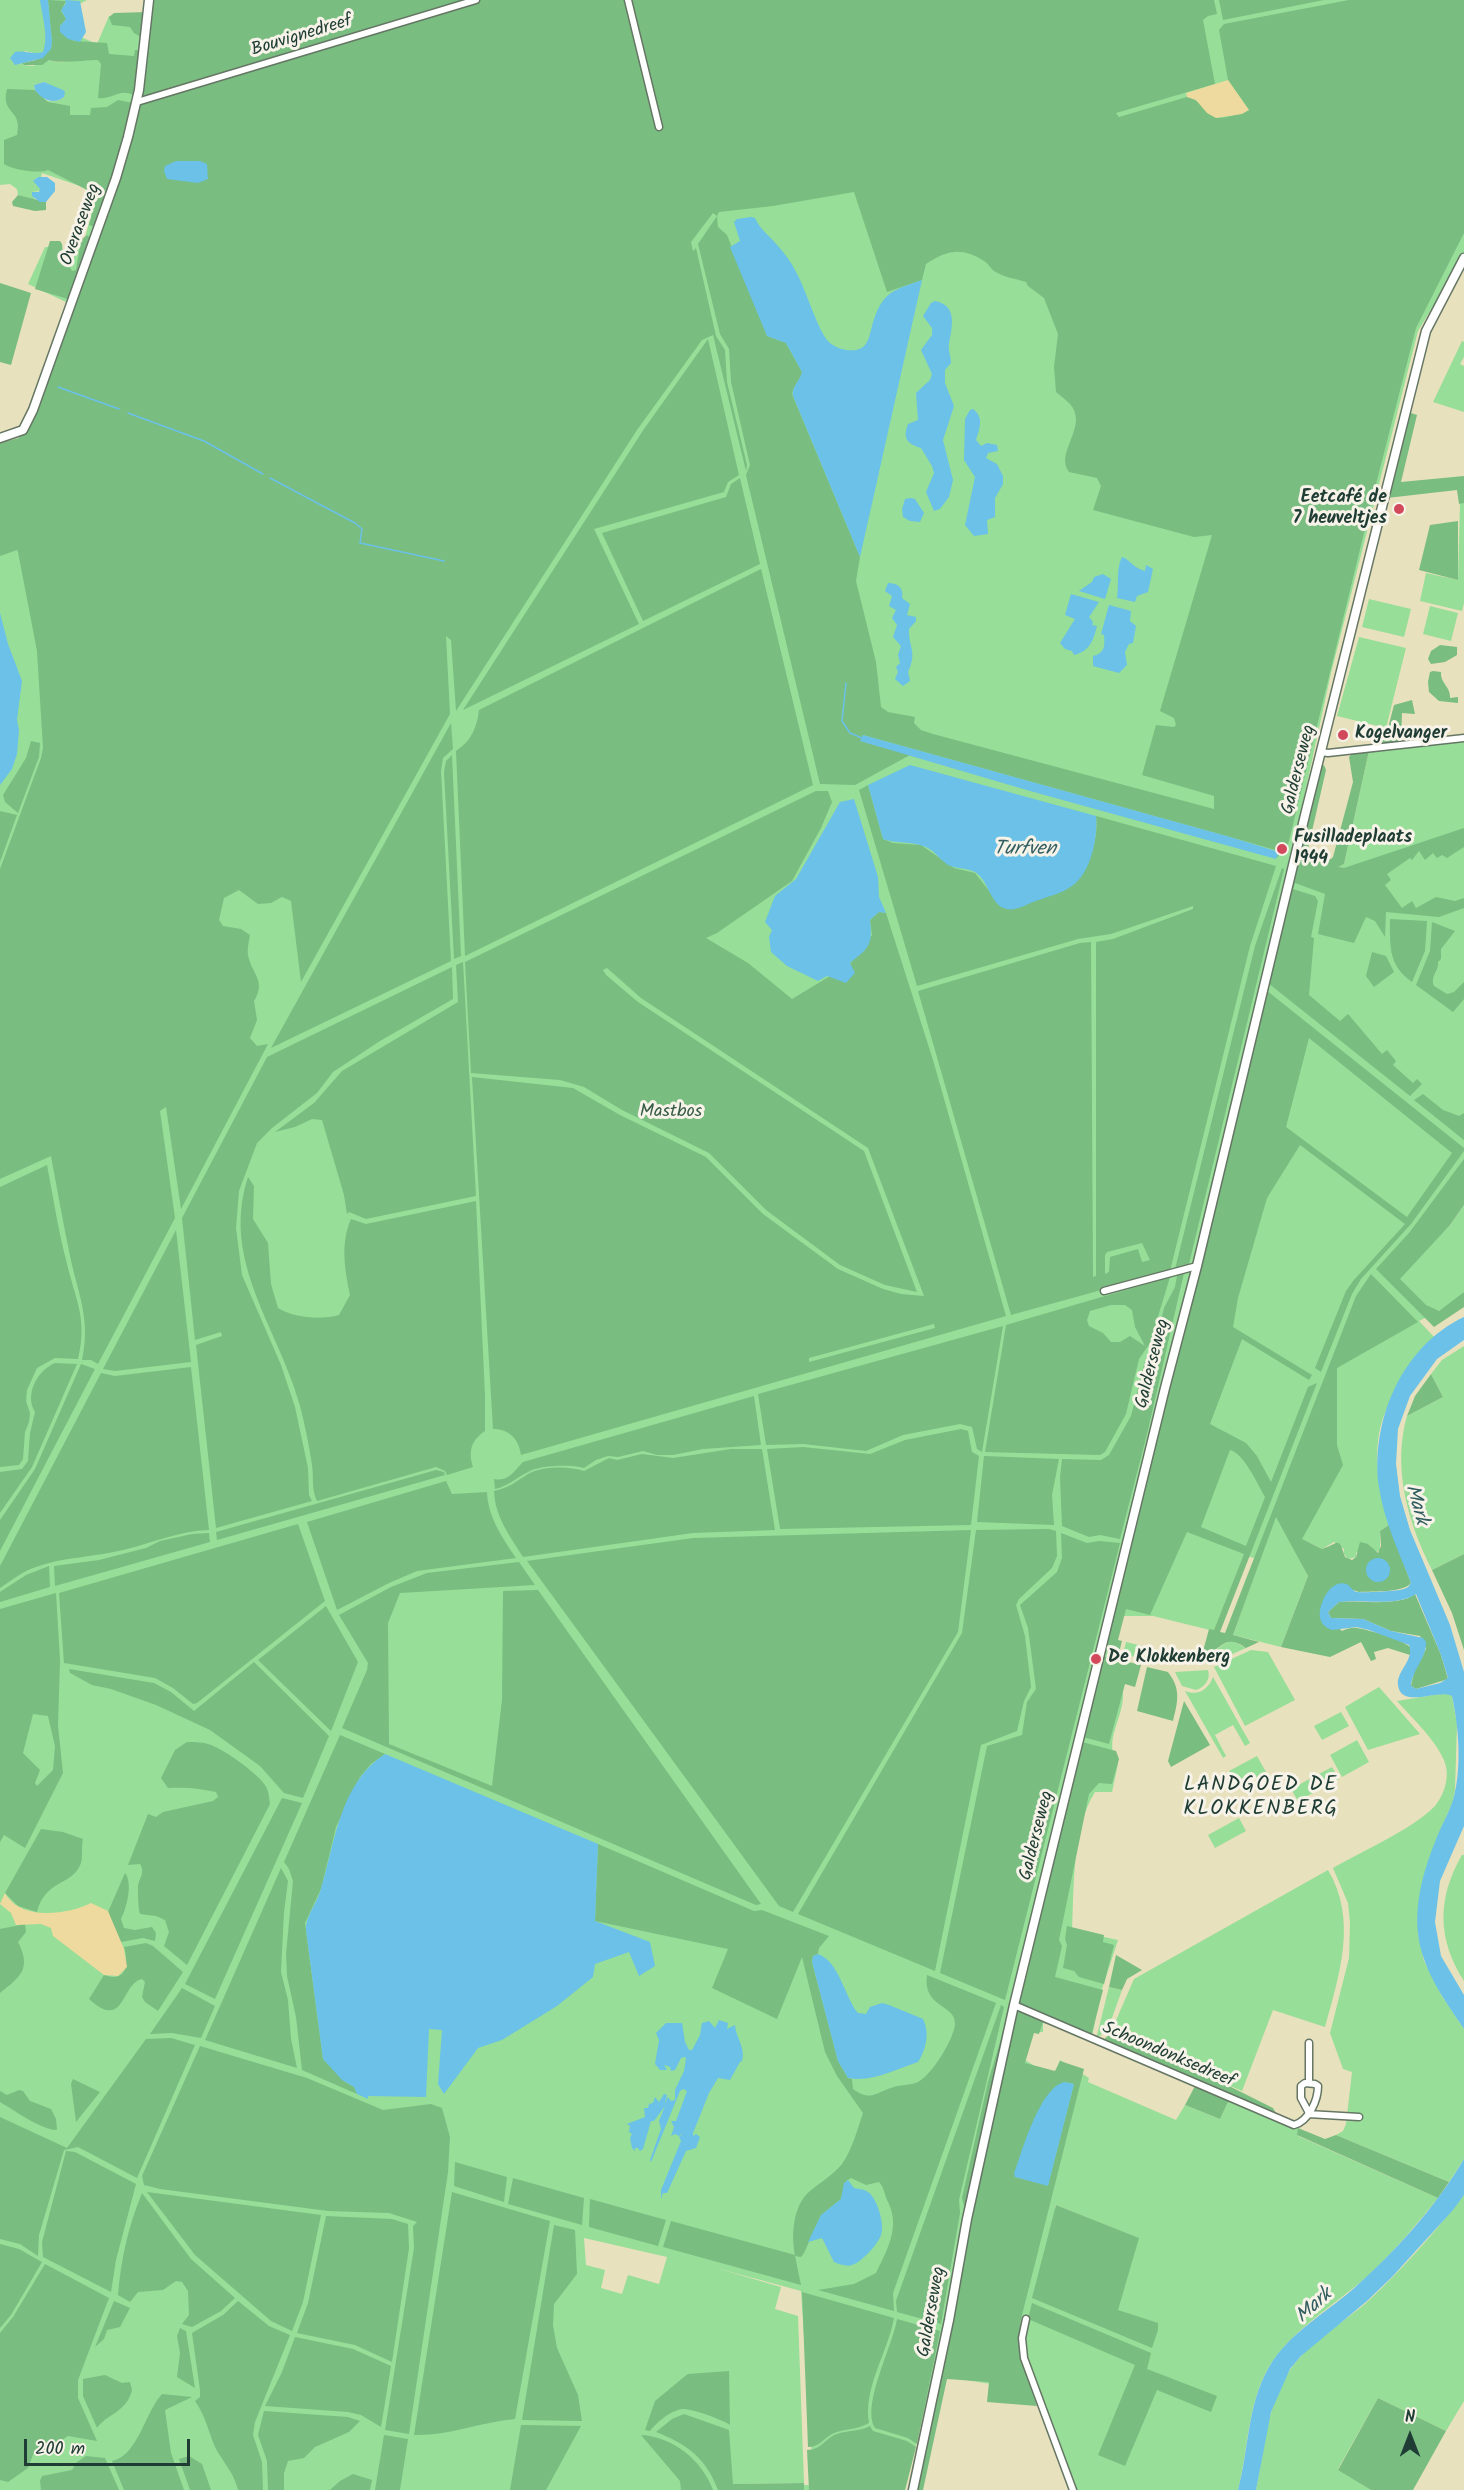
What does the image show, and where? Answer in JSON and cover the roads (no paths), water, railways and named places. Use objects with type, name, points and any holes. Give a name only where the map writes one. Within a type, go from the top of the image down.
[{"type":"street","name":"Overaseweg","points":[[0,438],[23,430],[33,410],[116,178],[136,102],[149,0]]},
{"type":"street","name":"Bouvignedreef","points":[[136,102],[476,0]]},
{"type":"street","points":[[628,0],[659,126]]},
{"type":"street","name":"Galderseweg","points":[[913,2490],[949,2320],[967,2219],[1014,2005],[1197,1266],[1321,752],[1426,331],[1464,258]]},
{"type":"street","points":[[1321,752],[1464,738]]},
{"type":"street","points":[[1104,1291],[1197,1266]]},
{"type":"street","name":"Schoondonksedreef","points":[[1014,2005],[1294,2125],[1300,2123],[1308,2113],[1359,2117]]},
{"type":"street","points":[[1309,2043],[1309,2083]]},
{"type":"street","points":[[1302,2084],[1317,2084],[1316,2098],[1308,2113],[1300,2090],[1302,2084]]},
{"type":"street","points":[[1026,2319],[1022,2338],[1024,2358],[1073,2490]]},
{"type":"water","points":[[40,0],[48,0],[51,49],[43,58],[15,65],[10,58],[15,52],[43,52],[45,33]]},
{"type":"water","points":[[65,0],[80,1],[86,32],[80,42],[68,39],[60,32],[60,26],[66,19],[61,10],[66,3]]},
{"type":"water","points":[[44,82],[63,90],[64,97],[52,101],[41,96],[35,90],[34,85]]},
{"type":"water","points":[[176,161],[200,161],[207,164],[208,179],[198,183],[167,179],[165,166]]},
{"type":"water","points":[[38,177],[47,177],[55,183],[55,191],[46,202],[40,202],[32,196],[32,192],[39,192],[40,189],[33,181]]},
{"type":"water","points":[[755,218],[790,261],[825,337],[832,345],[840,349],[855,350],[863,347],[884,299],[895,290],[922,280],[860,557],[793,396],[793,390],[802,372],[786,343],[767,336],[730,247],[740,241],[734,222],[737,219]]},
{"type":"water","points":[[935,301],[947,307],[952,318],[949,346],[951,363],[945,370],[945,383],[954,406],[943,440],[953,480],[949,497],[940,509],[934,511],[926,492],[934,473],[932,466],[921,448],[907,440],[906,434],[908,424],[918,420],[916,393],[930,380],[932,374],[921,350],[932,335],[932,328],[923,316],[931,303]]},
{"type":"water","points":[[973,409],[980,419],[976,440],[981,446],[987,443],[997,445],[998,451],[988,453],[986,458],[997,464],[1003,476],[1003,484],[995,498],[995,517],[987,520],[988,534],[974,536],[965,525],[975,477],[964,460],[965,419]]},
{"type":"water","points":[[905,499],[915,499],[924,513],[920,522],[910,521],[903,517],[902,509]]},
{"type":"water","points":[[1122,557],[1141,570],[1145,571],[1146,565],[1153,569],[1148,592],[1137,596],[1135,602],[1117,598],[1118,571]]},
{"type":"water","points":[[1103,574],[1111,579],[1105,599],[1079,591],[1092,582],[1094,577]]},
{"type":"water","points":[[888,583],[900,587],[902,598],[910,604],[907,615],[916,617],[916,621],[909,629],[912,654],[908,672],[910,681],[903,686],[895,679],[898,672],[896,667],[900,663],[898,655],[901,646],[893,637],[897,625],[892,618],[896,610],[889,606],[892,596],[885,591]]},
{"type":"water","points":[[1071,594],[1099,602],[1089,617],[1093,622],[1092,625],[1097,626],[1092,641],[1084,651],[1074,655],[1060,643],[1075,619],[1065,615]]},
{"type":"water","points":[[1109,605],[1131,611],[1130,621],[1136,626],[1133,643],[1129,644],[1125,652],[1127,665],[1119,673],[1093,666],[1093,656],[1100,653],[1104,646],[1104,635],[1101,634]]},
{"type":"water","points":[[0,613],[8,644],[22,681],[17,720],[19,730],[17,754],[12,769],[0,785]]},
{"type":"water","points":[[863,735],[1279,852],[1276,859],[1030,791],[860,741]]},
{"type":"water","name":"Turfven","points":[[910,765],[1096,816],[1096,834],[1092,854],[1084,873],[1072,886],[1063,891],[1020,907],[1007,909],[997,903],[984,881],[975,872],[948,865],[930,849],[923,846],[883,839],[868,785]]},
{"type":"water","points":[[854,799],[878,877],[879,897],[886,913],[879,912],[870,920],[870,941],[862,953],[850,963],[855,973],[846,983],[827,976],[818,981],[787,966],[771,952],[769,937],[772,930],[765,922],[775,896],[796,879],[840,802]]},
{"type":"water","points":[[1464,1317],[1464,1340],[1437,1359],[1410,1396],[1398,1429],[1396,1464],[1400,1496],[1410,1530],[1450,1625],[1464,1672],[1464,1826],[1440,1881],[1435,1922],[1441,1956],[1464,1995],[1464,2029],[1440,1993],[1430,1973],[1422,1953],[1417,1925],[1422,1883],[1437,1837],[1453,1800],[1458,1775],[1456,1721],[1452,1696],[1438,1694],[1421,1697],[1406,1696],[1401,1692],[1398,1680],[1410,1656],[1409,1645],[1356,1627],[1332,1630],[1321,1622],[1320,1617],[1321,1606],[1326,1594],[1340,1583],[1346,1584],[1357,1592],[1373,1592],[1404,1589],[1411,1583],[1392,1536],[1381,1500],[1378,1462],[1380,1437],[1395,1388],[1407,1366],[1442,1330]],"holes":[[[1416,1594],[1448,1678],[1440,1683],[1416,1689],[1411,1686],[1426,1648],[1423,1638],[1391,1631],[1363,1619],[1331,1618],[1328,1612],[1339,1602],[1399,1600]]]},
{"type":"water","points":[[1378,1558],[1386,1562],[1390,1570],[1386,1578],[1378,1582],[1370,1578],[1366,1570],[1370,1562]]},
{"type":"water","points":[[385,1754],[598,1844],[595,1921],[650,1942],[655,1966],[639,1976],[629,1952],[595,1964],[593,1977],[557,2006],[502,2040],[478,2048],[444,2094],[438,2084],[442,2030],[429,2029],[426,2097],[368,2096],[368,2099],[357,2094],[354,2087],[342,2080],[323,2059],[306,1930],[307,1920],[320,1892],[335,1835],[348,1798],[358,1781]]},
{"type":"water","points":[[818,1954],[831,1964],[858,2013],[866,2014],[870,2007],[882,2003],[923,2019],[926,2041],[918,2062],[866,2079],[848,2078],[838,2061],[812,1962],[813,1956]]},
{"type":"water","points":[[719,2020],[728,2023],[727,2029],[735,2025],[743,2052],[742,2061],[730,2080],[718,2078],[709,2093],[693,2133],[693,2136],[696,2134],[700,2137],[696,2148],[686,2151],[667,2193],[663,2193],[661,2199],[661,2190],[681,2141],[679,2137],[684,2132],[679,2136],[675,2134],[671,2136],[674,2127],[671,2121],[676,2121],[687,2091],[683,2089],[680,2091],[651,2162],[661,2129],[659,2121],[665,2106],[654,2121],[651,2121],[643,2149],[640,2151],[638,2148],[635,2148],[635,2151],[632,2148],[630,2138],[632,2134],[627,2124],[645,2117],[644,2108],[648,2108],[649,2104],[653,2103],[655,2097],[659,2102],[664,2094],[667,2095],[665,2104],[668,2097],[671,2101],[675,2100],[675,2090],[684,2071],[686,2058],[681,2058],[675,2070],[671,2071],[670,2067],[664,2065],[667,2070],[660,2070],[655,2064],[659,2040],[656,2033],[666,2023],[682,2023],[685,2042],[689,2050],[692,2050],[700,2035],[702,2023],[709,2021],[715,2028]]},
{"type":"water","points":[[1064,2082],[1074,2084],[1048,2186],[1015,2177],[1022,2151],[1039,2108],[1055,2087]]},
{"type":"water","points":[[1464,2159],[1464,2195],[1453,2210],[1392,2277],[1301,2356],[1290,2369],[1271,2412],[1256,2490],[1238,2490],[1256,2396],[1277,2355],[1296,2334],[1352,2290],[1383,2261],[1427,2212]]},
{"type":"water","points":[[848,2180],[854,2188],[865,2190],[871,2195],[879,2212],[882,2230],[879,2239],[869,2252],[856,2263],[848,2266],[834,2262],[822,2238],[808,2242],[821,2215],[841,2199],[844,2183]]},
{"type":"waterway","points":[[58,387],[119,409]]},
{"type":"waterway","points":[[128,413],[204,441],[263,474]]},
{"type":"waterway","points":[[270,478],[355,523],[362,529],[360,543],[444,561]]},
{"type":"waterway","points":[[846,683],[842,721],[850,733],[862,738]]},
{"type":"place","name":"Eetcafé de 7 heuveltjes","points":[[1399,509]]},
{"type":"place","name":"Kogelvanger","points":[[1343,735]]},
{"type":"place","name":"Fusilladeplaats 1944","points":[[1282,849]]},
{"type":"place","name":"De Klokkenberg","points":[[1096,1659]]},
{"type":"district","name":"LANDGOED DE KLOKKENBERG","points":[[1261,1798]]},
{"type":"park label","name":"Mastbos","points":[[671,1113]]},
{"type":"water label","name":"Mark","points":[[1415,1505]]},
{"type":"water label","name":"Mark","points":[[1315,2307]]}]
